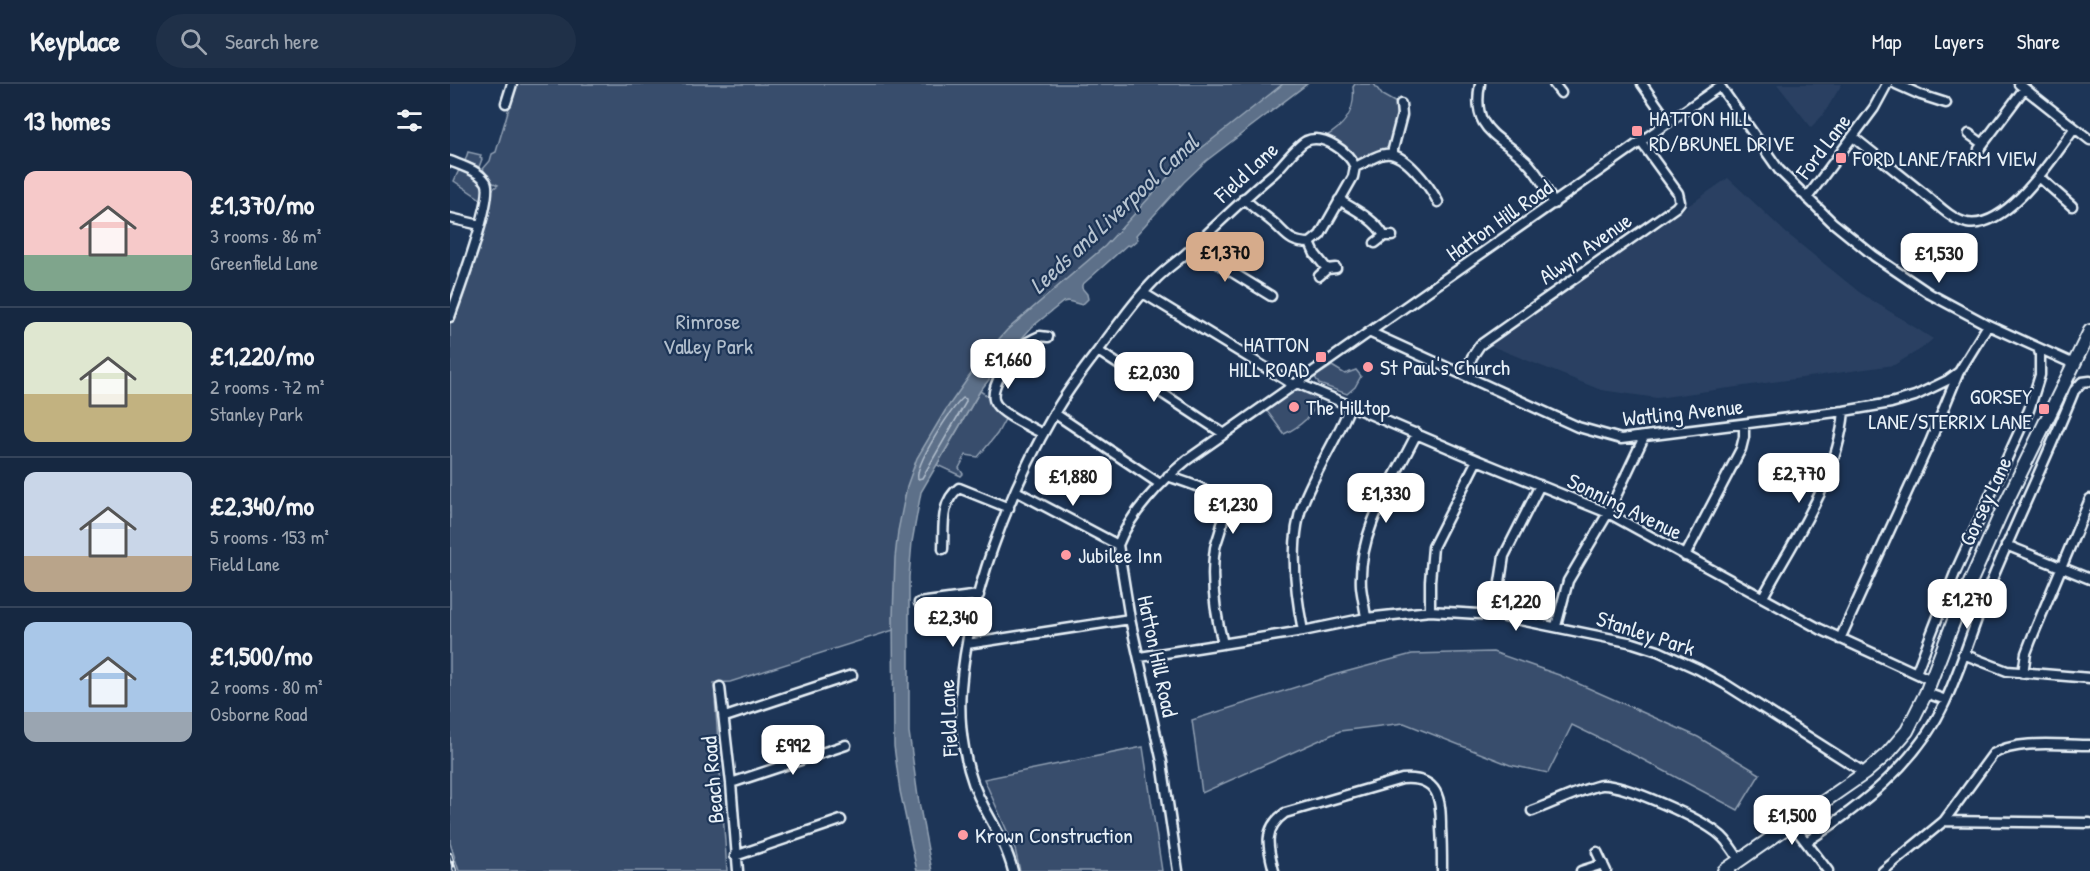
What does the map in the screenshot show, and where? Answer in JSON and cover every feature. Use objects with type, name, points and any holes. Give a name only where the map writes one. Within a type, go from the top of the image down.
[{"type":"main road","name":"Gorsey Lane","points":[[1724,871],[1865,773],[1888,753],[1907,731],[1926,693],[1958,610],[1989,540],[2090,331]]},
{"type":"street","points":[[506,103],[512,84]]},
{"type":"street","points":[[1480,84],[1476,101],[1481,119],[1493,136],[1512,148],[1528,163],[1542,181],[1554,204]]},
{"type":"street","points":[[1554,84],[1561,93]]},
{"type":"street","points":[[1642,84],[1668,121]]},
{"type":"street","name":"Ford Lane","points":[[1807,198],[1874,108],[1887,84]]},
{"type":"street","points":[[1896,84],[1946,103]]},
{"type":"street","name":"Hatton Hill Road","points":[[1178,871],[1162,762],[1130,618],[1118,545],[1122,535],[1160,484],[1224,434],[1720,86],[1779,170],[1807,198]]},
{"type":"street","points":[[1969,134],[1981,146],[2021,86],[2090,140]]},
{"type":"street","points":[[1392,153],[1402,115],[1401,104]]},
{"type":"street","points":[[1853,137],[1947,212],[1967,223],[1987,221],[2000,213],[2039,177],[2074,129]]},
{"type":"street","name":"Field Lane","points":[[1013,871],[1009,854],[972,780],[963,740],[961,688],[967,644],[979,595],[1009,508],[1043,434],[1054,413],[1143,293],[1244,198],[1282,166],[1305,141],[1315,139],[1327,142],[1345,153],[1355,167]]},
{"type":"street","name":"Alwyn Avenue","points":[[1465,375],[1480,345],[1680,202],[1678,193],[1641,142]]},
{"type":"street","points":[[1244,198],[1251,207],[1270,220],[1289,239],[1299,243],[1310,243],[1320,234],[1353,177],[1355,167],[1381,154],[1392,153],[1401,158],[1414,171],[1433,192],[1438,202]]},
{"type":"street","points":[[450,160],[479,174],[487,184],[488,193],[450,317]]},
{"type":"street","points":[[2039,177],[2072,206]]},
{"type":"street","points":[[1807,198],[1874,256],[1930,294],[1988,325],[2073,364]]},
{"type":"street","points":[[1339,200],[1388,236],[1375,243]]},
{"type":"street","points":[[450,218],[480,225]]},
{"type":"street","points":[[1310,243],[1315,254],[1332,269],[1319,276]]},
{"type":"street","points":[[1192,248],[1272,296]]},
{"type":"street","name":"Sonning Avenue","points":[[1143,293],[1296,384],[1608,513],[1840,639],[1931,680]]},
{"type":"street","name":"Watling Avenue","points":[[1369,332],[1578,427],[1620,439],[1891,404],[1915,396],[1959,372],[1988,325]]},
{"type":"street","points":[[1043,434],[1002,410],[995,404],[993,394],[998,379],[1020,348],[1040,336],[1048,337]]},
{"type":"street","points":[[1916,674],[1955,573],[2029,410],[2040,375],[2038,348]]},
{"type":"street","points":[[1098,351],[1224,434]]},
{"type":"street","points":[[1840,639],[1930,442],[1959,372]]},
{"type":"street","name":"Gorsey Lane","points":[[1806,842],[1837,822],[1891,777],[1934,723],[1946,700],[1978,612],[2006,545],[2074,391],[2079,384],[2088,381]]},
{"type":"street","points":[[1303,631],[1294,586],[1294,569],[1298,524],[1303,500],[1342,427],[1350,406]]},
{"type":"street","points":[[1762,597],[1819,495],[1839,441],[1844,411]]},
{"type":"street","points":[[1054,413],[1160,484]]},
{"type":"street","points":[[1685,556],[1741,449],[1744,424]]},
{"type":"street","points":[[1366,618],[1361,586],[1362,562],[1368,533],[1386,491],[1417,434]]},
{"type":"street","points":[[1556,626],[1568,581],[1608,513],[1644,437]]},
{"type":"street","points":[[1430,611],[1433,547],[1477,460]]},
{"type":"street","points":[[1168,476],[1207,492],[1220,502],[1222,508],[1213,573],[1217,622],[1222,644]]},
{"type":"street","points":[[1495,615],[1504,556],[1540,485]]},
{"type":"street","points":[[943,549],[944,515],[948,501],[959,488],[1009,508]]},
{"type":"street","points":[[1016,491],[1118,545]]},
{"type":"street","points":[[2023,673],[2028,647],[2090,499]]},
{"type":"street","points":[[2006,545],[2090,579]]},
{"type":"street","points":[[919,603],[979,595]]},
{"type":"street","name":"Stanley Park","points":[[1140,657],[1303,631],[1366,618],[1430,611],[1495,615],[1633,643],[1658,651],[1698,669],[1756,703],[1865,773]]},
{"type":"street","points":[[967,644],[1130,618]]},
{"type":"street","points":[[1963,654],[2007,671],[2090,678]]},
{"type":"street","points":[[724,717],[852,675]]},
{"type":"street","name":"Beach Road","points":[[720,687],[738,871]]},
{"type":"street","points":[[1926,693],[1946,700]]},
{"type":"street","points":[[731,783],[846,745]]},
{"type":"street","points":[[1883,871],[1944,821],[1993,754],[2003,748],[2021,746],[2090,745]]},
{"type":"street","points":[[1274,871],[1267,844],[1270,831],[1277,819],[1285,813],[1402,779],[1414,778],[1425,782],[1436,791],[1441,801],[1442,871]]},
{"type":"street","points":[[1532,811],[1599,785],[1613,786],[1658,802],[1710,828],[1721,836],[1740,860]]},
{"type":"street","points":[[735,856],[842,819]]},
{"type":"street","points":[[1944,821],[2090,824]]},
{"type":"street","points":[[1793,825],[1828,871]]},
{"type":"street","points":[[1581,871],[1604,868],[1597,852]]},
{"type":"shaded area","points":[[1777,84],[1842,84],[1823,115],[1811,127]]},
{"type":"shaded area","points":[[1728,178],[1785,232],[1859,292],[1933,339],[1894,365],[1657,398],[1601,390],[1489,345]]},
{"type":"green space","name":"Rimrose Valley Park","points":[[516,84],[1294,84],[1218,143],[1008,339],[917,478],[900,628],[730,682],[714,683],[727,871],[459,871],[450,843],[450,317],[488,193],[498,185],[491,182],[483,169],[490,161],[492,154],[496,152]]},
{"type":"green space","points":[[1355,84],[1374,84],[1382,95],[1398,104],[1390,149],[1357,162],[1325,137],[1348,117],[1353,103]]},
{"type":"green space","points":[[468,152],[481,155],[479,167],[465,161]]},
{"type":"green space","points":[[459,170],[480,181],[484,196],[483,204],[482,200],[454,181]]},
{"type":"green space","points":[[1332,366],[1345,374],[1356,370],[1361,376],[1355,387],[1347,394],[1319,384],[1315,377]]},
{"type":"green space","points":[[1298,388],[1320,398],[1306,419],[1284,434],[1267,411]]},
{"type":"green space","points":[[980,391],[1010,410],[997,434],[978,457],[966,455],[959,468],[963,474],[961,476],[937,465]]},
{"type":"green space","points":[[1493,652],[1559,675],[1698,737],[1760,774],[1738,810],[1572,725],[1548,773],[1510,765],[1404,723],[1340,731],[1202,793],[1192,720],[1334,675],[1412,654]]},
{"type":"green space","points":[[1143,747],[1162,871],[1020,871],[1015,849],[984,779]]},
{"type":"water","points":[[1283,84],[1307,84],[1206,161],[1184,182],[1136,235],[1138,239],[1130,246],[1127,245],[1082,285],[1088,299],[1082,305],[1063,302],[1032,327],[997,366],[921,492],[912,542],[909,577],[909,732],[932,871],[917,871],[900,791],[894,746],[893,617],[898,531],[907,486],[917,458],[945,411],[983,357],[1007,330],[1105,246],[1170,175],[1190,157]]},
{"type":"railway","points":[[450,854],[455,871]]},
{"type":"place","name":"HATTON HILL RD/BRUNEL DRIVE","points":[[1637,131]]},
{"type":"place","name":"FORD LANE/FARM VIEW","points":[[1841,158]]},
{"type":"place","name":"HATTON HILL ROAD","points":[[1321,357]]},
{"type":"place","name":"St Paul's Church","points":[[1368,367]]},
{"type":"place","name":"The Hilltop","points":[[1294,407]]},
{"type":"place","name":"GORSEY LANE/STERRIX LANE","points":[[2044,409]]},
{"type":"place","name":"Jubilee Inn","points":[[1066,555]]},
{"type":"place","name":"Krown Construction","points":[[963,835]]},
{"type":"water label","name":"Leeds and Liverpool Canal","points":[[1114,214]]}]
